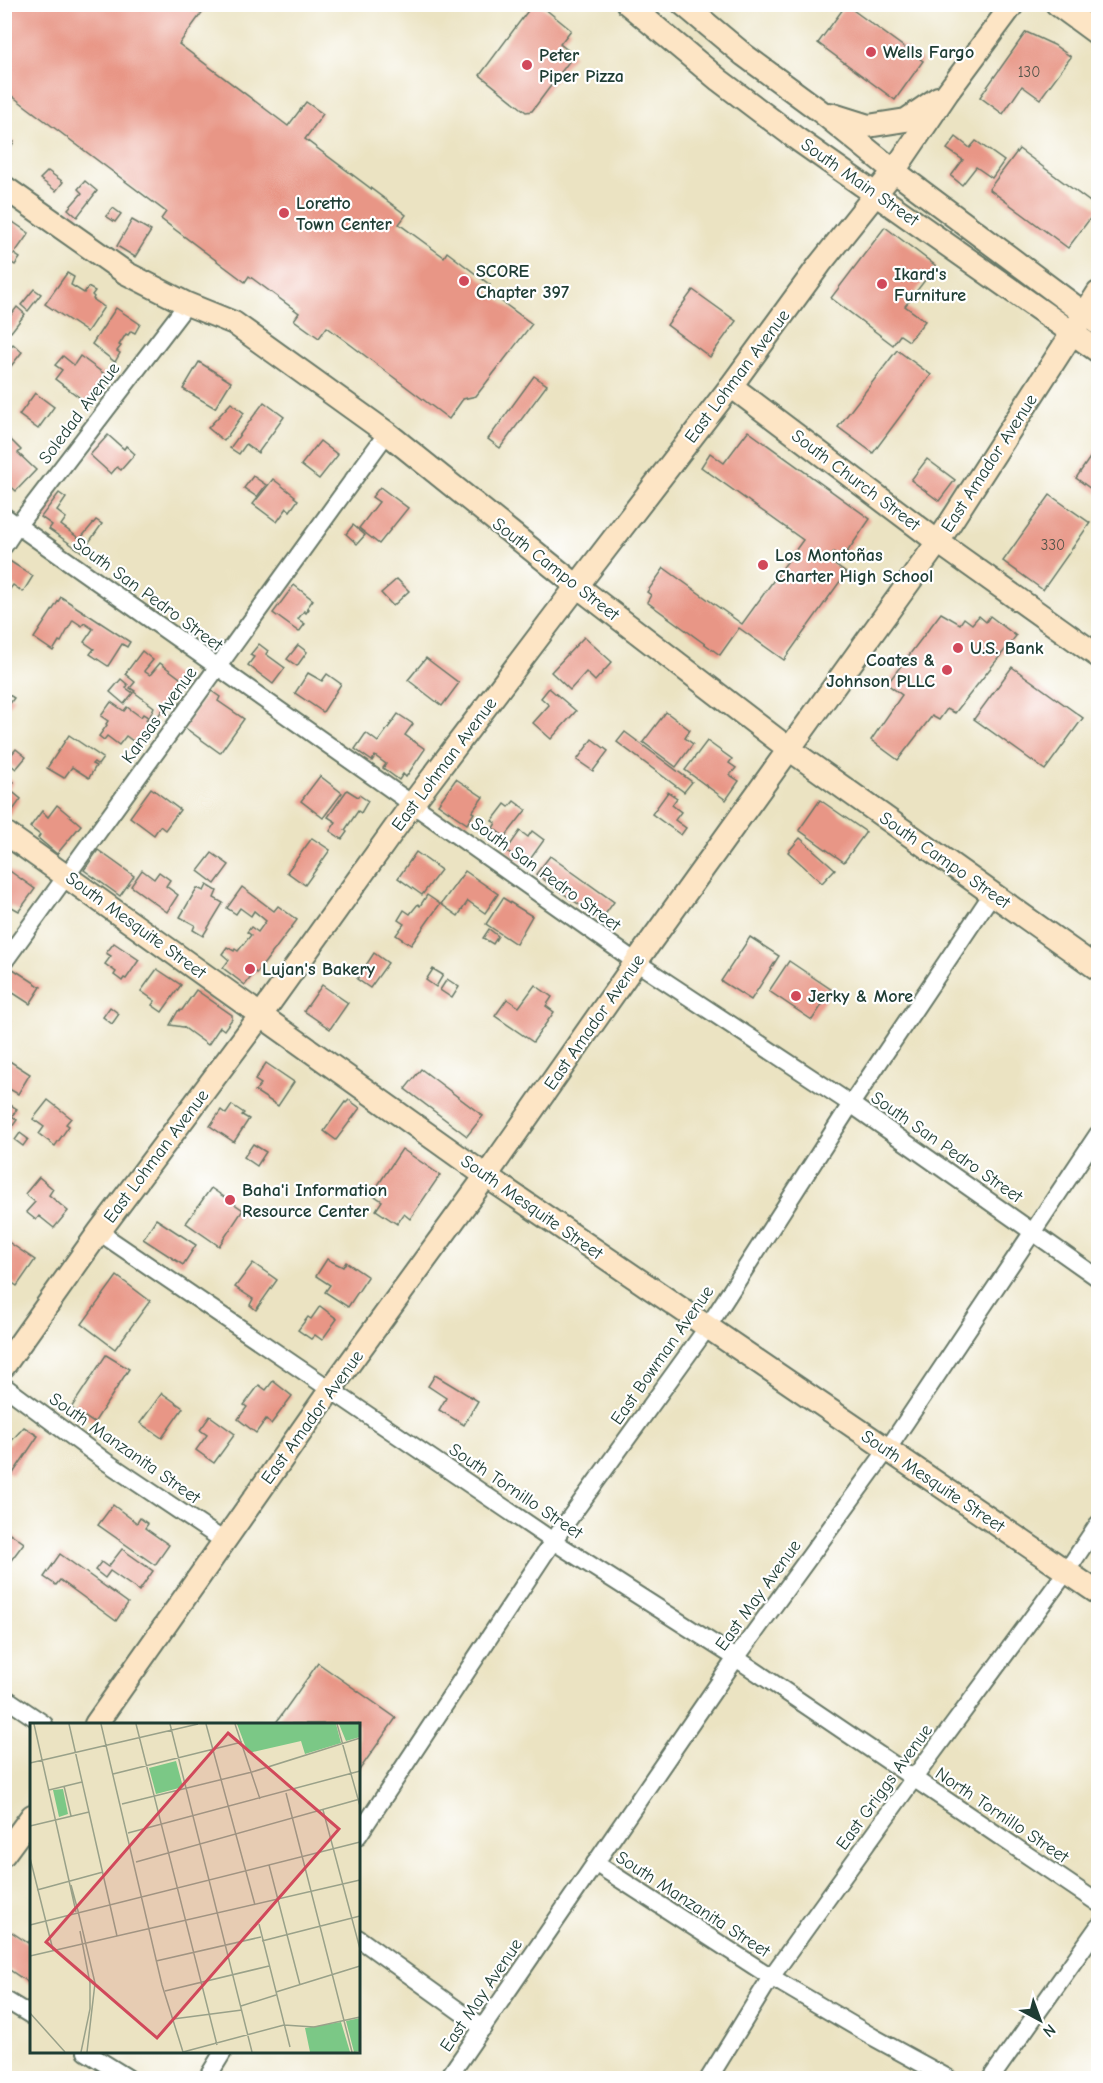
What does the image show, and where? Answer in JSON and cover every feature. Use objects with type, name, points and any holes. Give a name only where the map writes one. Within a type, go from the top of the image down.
[{"type":"main road","name":"South Main Street","points":[[628,4],[728,87],[797,139],[876,193],[1086,324]]},
{"type":"main road","name":"South Main Street","points":[[683,4],[744,55],[820,111],[1086,324],[1098,351]]},
{"type":"main road","name":"East Lohman Avenue","points":[[4,1366],[99,1232],[261,1016],[413,803],[576,586],[731,386],[820,264],[894,171],[947,93],[1013,4]]},
{"type":"main road","points":[[1057,4],[1098,33]]},
{"type":"main road","points":[[820,111],[868,126],[906,120],[947,93]]},
{"type":"main road","name":"South Campo Street","points":[[5,188],[126,273],[187,304],[234,323],[387,433],[576,586],[789,749],[1098,969]]},
{"type":"main road","name":"East Amador Avenue","points":[[97,1723],[331,1389],[486,1176],[636,962],[938,542],[1086,324],[1098,293]]},
{"type":"main road","name":"South Church Street","points":[[731,386],[938,542],[1098,656]]},
{"type":"main road","name":"South Mesquite Street","points":[[4,832],[486,1176],[1098,1593]]},
{"type":"main road","points":[[4,1854],[30,1819]]},
{"type":"street","name":"Soledad Avenue","points":[[4,546],[11,520],[187,304]]},
{"type":"street","name":"Kansas Avenue","points":[[4,962],[387,433]]},
{"type":"street","name":"South San Pedro Street","points":[[11,520],[636,962],[851,1104],[1098,1278]]},
{"type":"street","name":"East Bowman Avenue","points":[[360,1833],[554,1541],[707,1328],[851,1104],[992,894]]},
{"type":"street","name":"East May Avenue","points":[[448,2079],[736,1658],[887,1449],[1098,1134]]},
{"type":"street","name":"South Tornillo Street","points":[[99,1232],[554,1541],[736,1658],[914,1778]]},
{"type":"street","name":"South Manzanita Street","points":[[4,1386],[105,1461],[224,1541]]},
{"type":"street","name":"East Griggs Avenue","points":[[709,2079],[771,1977],[1066,1572],[1098,1524]]},
{"type":"street","points":[[4,1697],[41,1723]]},
{"type":"street","name":"North Tornillo Street","points":[[914,1778],[1098,1903]]},
{"type":"street","name":"South Manzanita Street","points":[[595,1863],[771,1977],[948,2079]]},
{"type":"street","points":[[991,2079],[1098,1927]]},
{"type":"street","points":[[360,1939],[483,2028]]},
{"type":"street","points":[[4,1999],[30,2015]]},
{"type":"street","points":[[88,2053],[128,2079]]},
{"type":"street","points":[[207,2079],[223,2053]]},
{"type":"building","name":"Loretto Town Center","points":[[4,4],[204,4],[206,7],[179,44],[288,126],[306,102],[323,114],[305,139],[406,215],[399,224],[444,257],[447,252],[490,285],[486,290],[532,324],[476,396],[463,399],[449,419],[327,327],[319,338],[294,320],[299,313],[249,276],[245,282],[161,219],[166,212],[4,90]]},
{"type":"building","name":"Peter Piper Pizza","points":[[533,4],[539,4],[571,30],[560,44],[574,55],[532,111],[526,112],[480,75]]},
{"type":"building","name":"Wells Fargo","points":[[846,5],[923,61],[895,100],[818,43]]},
{"type":"building","points":[[1026,32],[1054,45],[1071,57],[1040,99],[1022,86],[1003,114],[980,97]]},
{"type":"building","points":[[4,136],[14,142],[4,158]]},
{"type":"building","points":[[956,137],[970,148],[976,141],[1004,161],[992,178],[976,167],[962,185],[951,176],[963,160],[947,149]]},
{"type":"building","points":[[1019,149],[1098,208],[1068,248],[989,189]]},
{"type":"building","points":[[48,171],[63,182],[56,191],[40,179]]},
{"type":"building","points":[[85,181],[97,191],[77,217],[68,209],[82,193],[78,189]]},
{"type":"building","points":[[113,208],[121,214],[115,222],[106,216]]},
{"type":"building","points":[[4,216],[29,233],[14,254],[20,258],[15,265],[9,261],[4,267]]},
{"type":"building","points":[[132,220],[151,231],[135,257],[117,246]]},
{"type":"building","name":"Ikard's Furniture","points":[[885,227],[936,266],[905,306],[925,321],[909,341],[900,335],[893,345],[831,298]]},
{"type":"building","points":[[67,273],[74,277],[71,285],[84,293],[88,287],[95,291],[92,295],[93,299],[104,307],[87,332],[45,304]]},
{"type":"building","points":[[34,289],[41,294],[28,311],[21,305]]},
{"type":"building","points":[[693,290],[736,321],[710,357],[667,325]]},
{"type":"building","points":[[17,307],[25,314],[11,332],[4,327],[4,324]]},
{"type":"building","points":[[116,308],[140,324],[135,333],[131,331],[128,335],[126,334],[119,345],[121,346],[117,351],[120,353],[115,362],[92,344]]},
{"type":"building","points":[[13,344],[22,352],[8,370],[4,368],[4,355]]},
{"type":"building","points":[[897,350],[931,375],[873,453],[838,427]]},
{"type":"building","points":[[63,356],[74,365],[80,356],[111,379],[91,406],[55,379],[62,370],[55,365]]},
{"type":"building","points":[[199,362],[231,382],[215,408],[183,389]]},
{"type":"building","points":[[534,376],[547,385],[500,448],[488,439]]},
{"type":"building","points":[[35,393],[54,407],[38,429],[19,415]]},
{"type":"building","points":[[264,402],[284,417],[258,453],[246,444],[239,454],[230,448]]},
{"type":"building","points":[[231,403],[244,413],[224,441],[208,428]]},
{"type":"building","points":[[748,431],[870,519],[843,558],[834,552],[828,560],[846,573],[784,660],[739,628],[720,655],[647,602],[651,595],[647,592],[664,568],[742,624],[803,540],[701,467],[710,453],[724,463]]},
{"type":"building","points":[[108,435],[124,449],[126,446],[135,454],[121,470],[117,467],[111,474],[90,455]]},
{"type":"building","points":[[10,439],[21,450],[18,453],[36,470],[16,491],[4,480],[4,444]]},
{"type":"building","points":[[320,441],[338,455],[319,479],[301,465]]},
{"type":"building","points":[[1098,446],[1098,494],[1076,478]]},
{"type":"building","points":[[927,459],[955,480],[939,501],[911,480]]},
{"type":"building","points":[[253,476],[266,485],[257,497],[244,488]]},
{"type":"building","points":[[273,479],[298,500],[290,511],[287,508],[277,522],[253,504]]},
{"type":"building","points":[[380,487],[408,508],[379,544],[359,528],[379,502],[372,497]]},
{"type":"building","points":[[59,493],[66,498],[57,511],[66,518],[61,525],[80,539],[96,520],[102,524],[82,552],[49,529],[52,525],[41,517]]},
{"type":"building","points":[[1050,495],[1090,523],[1043,590],[1003,561]]},
{"type":"building","points":[[353,525],[365,535],[357,544],[346,534]]},
{"type":"building","points":[[8,560],[33,576],[23,592],[13,585],[4,597],[4,565]]},
{"type":"building","points":[[397,579],[409,591],[393,606],[381,593]]},
{"type":"building","points":[[294,585],[313,600],[306,613],[304,611],[298,619],[305,624],[299,632],[273,613]]},
{"type":"building","points":[[61,597],[130,642],[127,647],[122,644],[108,666],[90,654],[94,649],[84,642],[93,629],[84,623],[82,626],[73,620],[61,642],[59,641],[53,651],[34,638]]},
{"type":"building","points":[[941,613],[960,624],[964,618],[972,624],[979,616],[986,622],[990,616],[1016,636],[955,713],[947,709],[939,720],[932,716],[898,760],[871,740],[902,695],[887,684]]},
{"type":"building","points":[[584,637],[612,662],[595,681],[586,672],[570,690],[551,672]]},
{"type":"building","points":[[259,644],[268,651],[266,654],[285,668],[273,684],[248,665],[254,657],[250,655]]},
{"type":"building","points":[[298,645],[307,652],[297,666],[287,659]]},
{"type":"building","points":[[142,651],[153,660],[144,671],[150,675],[160,663],[184,681],[155,720],[150,716],[154,707],[130,688],[135,682],[125,674]]},
{"type":"building","points":[[426,658],[459,683],[442,706],[408,680]]},
{"type":"building","points":[[1012,667],[1083,718],[1045,770],[974,719]]},
{"type":"building","points":[[308,673],[322,681],[327,674],[341,684],[323,712],[295,693]]},
{"type":"building","points":[[121,679],[128,685],[126,688],[133,693],[124,704],[110,692]]},
{"type":"building","points":[[4,688],[8,690],[6,693],[14,698],[4,712]]},
{"type":"building","points":[[549,688],[576,711],[551,739],[533,723],[549,705],[541,698]]},
{"type":"building","points":[[210,690],[220,697],[218,701],[244,719],[220,753],[184,727]]},
{"type":"building","points":[[111,702],[124,711],[127,707],[141,717],[143,714],[148,717],[146,720],[151,724],[137,744],[126,736],[119,745],[107,736],[104,740],[99,736],[108,721],[101,716]]},
{"type":"building","points":[[666,712],[690,730],[685,738],[693,744],[676,767],[643,742]]},
{"type":"building","points":[[398,714],[413,724],[405,735],[425,749],[406,777],[403,774],[399,780],[383,768],[386,764],[375,756],[372,761],[355,749],[366,733],[378,742]]},
{"type":"building","points":[[625,732],[692,782],[684,792],[617,742]]},
{"type":"building","points":[[69,735],[103,758],[98,765],[94,762],[92,764],[96,766],[89,778],[72,767],[64,778],[47,768]]},
{"type":"building","points":[[592,739],[608,751],[593,771],[577,760]]},
{"type":"building","points":[[707,741],[732,759],[729,763],[736,768],[730,775],[739,781],[726,800],[685,770]]},
{"type":"building","points":[[16,749],[26,757],[16,769],[6,761]]},
{"type":"building","points":[[4,775],[14,782],[9,789],[21,799],[8,817],[4,814]]},
{"type":"building","points":[[320,776],[342,793],[323,818],[301,801]]},
{"type":"building","points":[[456,779],[483,797],[472,812],[474,813],[467,824],[438,804]]},
{"type":"building","points":[[151,788],[180,810],[165,830],[160,826],[154,835],[130,817]]},
{"type":"building","points":[[347,790],[368,801],[361,813],[358,811],[345,830],[347,832],[342,839],[330,831],[336,822],[328,817]]},
{"type":"building","points":[[668,792],[677,798],[672,805],[681,812],[675,820],[686,828],[681,835],[652,814]]},
{"type":"building","points":[[820,800],[866,832],[844,862],[799,830]]},
{"type":"building","points":[[514,801],[526,810],[505,837],[493,828],[496,823],[492,821],[505,804],[509,807]]},
{"type":"building","points":[[57,805],[81,825],[57,854],[38,838],[40,835],[30,827],[42,811],[48,817]]},
{"type":"building","points":[[520,831],[528,837],[532,831],[544,840],[526,865],[506,851]]},
{"type":"building","points":[[312,838],[330,850],[305,885],[287,872]]},
{"type":"building","points":[[800,838],[835,869],[822,883],[788,852]]},
{"type":"building","points":[[98,850],[134,876],[120,896],[84,870]]},
{"type":"building","points":[[416,852],[441,870],[422,895],[398,878]]},
{"type":"building","points":[[212,853],[229,865],[215,884],[198,871]]},
{"type":"building","points":[[550,856],[614,902],[601,920],[536,874]]},
{"type":"building","points":[[7,869],[35,889],[19,911],[10,906],[4,914],[4,872]]},
{"type":"building","points":[[142,870],[154,879],[159,872],[170,880],[166,886],[178,895],[167,912],[131,886]]},
{"type":"building","points":[[465,871],[498,894],[485,913],[468,901],[458,916],[441,904]]},
{"type":"building","points":[[207,885],[217,891],[214,898],[223,903],[203,936],[193,930],[195,925],[180,917],[197,888],[204,891]]},
{"type":"building","points":[[242,887],[274,911],[278,906],[297,920],[257,973],[255,972],[245,985],[223,968],[229,960],[222,954],[227,947],[238,951],[251,935],[247,932],[251,927],[258,932],[266,921],[254,911],[251,916],[240,908],[236,914],[227,908]]},
{"type":"building","points":[[427,895],[440,904],[411,945],[396,935],[404,924],[398,920],[404,910],[410,914],[418,904],[420,906]]},
{"type":"building","points":[[503,898],[532,916],[516,944],[486,924]]},
{"type":"building","points":[[489,929],[498,936],[493,944],[483,938]]},
{"type":"building","points":[[750,937],[779,956],[751,1000],[721,981]]},
{"type":"building","points":[[114,943],[139,960],[126,979],[122,981],[114,975],[116,972],[105,964],[111,956],[106,953]]},
{"type":"building","points":[[374,953],[388,963],[370,988],[357,979]]},
{"type":"building","points":[[789,961],[832,990],[812,1020],[769,991]]},
{"type":"building","points":[[13,969],[41,987],[30,1004],[4,987],[4,981]]},
{"type":"building","points":[[157,969],[181,985],[162,1012],[152,1005],[155,1001],[141,991]]},
{"type":"building","points":[[433,969],[443,975],[436,987],[426,980]]},
{"type":"building","points":[[447,979],[459,987],[452,998],[440,990]]},
{"type":"building","points":[[322,985],[348,1003],[330,1029],[304,1011]]},
{"type":"building","points":[[535,985],[552,997],[546,1006],[554,1012],[533,1042],[495,1016],[507,999],[519,1007]]},
{"type":"building","points":[[196,990],[232,1015],[232,1019],[224,1030],[220,1027],[208,1045],[183,1027],[170,1025],[178,1011],[182,1010]]},
{"type":"building","points":[[110,1007],[119,1014],[112,1024],[103,1017]]},
{"type":"building","points":[[4,1011],[10,1015],[7,1018],[11,1020],[4,1031]]},
{"type":"building","points":[[8,1060],[30,1074],[18,1094],[4,1086],[4,1066]]},
{"type":"building","points":[[266,1063],[294,1082],[278,1106],[255,1091],[261,1084],[255,1080]]},
{"type":"building","points":[[421,1069],[483,1116],[467,1136],[405,1089]]},
{"type":"building","points":[[48,1100],[71,1118],[66,1124],[69,1126],[55,1146],[39,1134],[44,1127],[33,1119]]},
{"type":"building","points":[[349,1100],[360,1108],[336,1140],[324,1131],[345,1102]]},
{"type":"building","points":[[4,1101],[17,1109],[12,1116],[17,1120],[4,1138]]},
{"type":"building","points":[[232,1105],[249,1119],[234,1142],[210,1126],[221,1110],[226,1114]]},
{"type":"building","points":[[20,1133],[28,1139],[23,1146],[15,1140]]},
{"type":"building","points":[[253,1144],[266,1152],[257,1166],[244,1157]]},
{"type":"building","points":[[402,1149],[440,1175],[410,1219],[404,1214],[397,1224],[376,1210],[382,1201],[372,1194]]},
{"type":"building","points":[[39,1177],[53,1189],[49,1195],[68,1211],[54,1228],[39,1216],[36,1220],[26,1212],[35,1202],[25,1194]]},
{"type":"building","points":[[211,1188],[243,1210],[219,1246],[186,1223]]},
{"type":"building","points":[[156,1219],[196,1245],[183,1265],[143,1239]]},
{"type":"building","points":[[4,1239],[35,1260],[17,1286],[4,1277]]},
{"type":"building","points":[[327,1259],[343,1267],[346,1262],[368,1277],[348,1307],[325,1292],[330,1285],[316,1276]]},
{"type":"building","points":[[253,1263],[277,1280],[256,1310],[250,1305],[253,1299],[235,1287]]},
{"type":"building","points":[[117,1276],[150,1301],[115,1349],[82,1324]]},
{"type":"building","points":[[320,1306],[337,1319],[322,1340],[315,1335],[311,1339],[298,1330],[308,1317],[311,1319]]},
{"type":"building","points":[[106,1355],[129,1369],[94,1423],[71,1408]]},
{"type":"building","points":[[435,1375],[478,1401],[464,1425],[439,1410],[446,1398],[428,1386]]},
{"type":"building","points":[[273,1381],[292,1396],[271,1424],[266,1419],[256,1433],[238,1419],[247,1407],[244,1405],[259,1385],[266,1390]]},
{"type":"building","points":[[162,1393],[183,1408],[162,1438],[140,1423]]},
{"type":"building","points":[[210,1416],[235,1434],[214,1463],[196,1450],[207,1435],[200,1430]]},
{"type":"building","points":[[24,1427],[38,1436],[12,1475],[4,1470],[4,1449]]},
{"type":"building","points":[[113,1505],[137,1523],[140,1518],[148,1524],[145,1528],[169,1545],[155,1565],[98,1525]]},
{"type":"building","points":[[4,1529],[24,1543],[9,1563],[4,1560]]},
{"type":"building","points":[[122,1549],[153,1571],[139,1591],[110,1571],[105,1578],[95,1570],[101,1562],[108,1567]]},
{"type":"building","points":[[60,1554],[128,1603],[116,1621],[60,1580],[56,1585],[44,1577]]},
{"type":"building","points":[[318,1663],[396,1718],[360,1769],[360,1723],[276,1723]]},
{"type":"building","points":[[4,1927],[28,1943],[30,1940],[30,1984],[4,1966]]},
{"type":"place","name":"Wells Fargo","points":[[871,52]]},
{"type":"place","name":"Peter Piper Pizza","points":[[527,65]]},
{"type":"place","name":"Loretto Town Center","points":[[284,213]]},
{"type":"place","name":"SCORE Chapter 397","points":[[464,281]]},
{"type":"place","name":"Ikard's Furniture","points":[[882,284]]},
{"type":"place","name":"Los Montoñas Charter High School","points":[[763,565]]},
{"type":"place","name":"U.S. Bank","points":[[958,648]]},
{"type":"place","name":"Coates & Johnson PLLC","points":[[947,670]]},
{"type":"place","name":"Lujan's Bakery","points":[[250,969]]},
{"type":"place","name":"Jerky & More","points":[[796,996]]},
{"type":"place","name":"Baha'i Information Resource Center","points":[[230,1200]]}]
